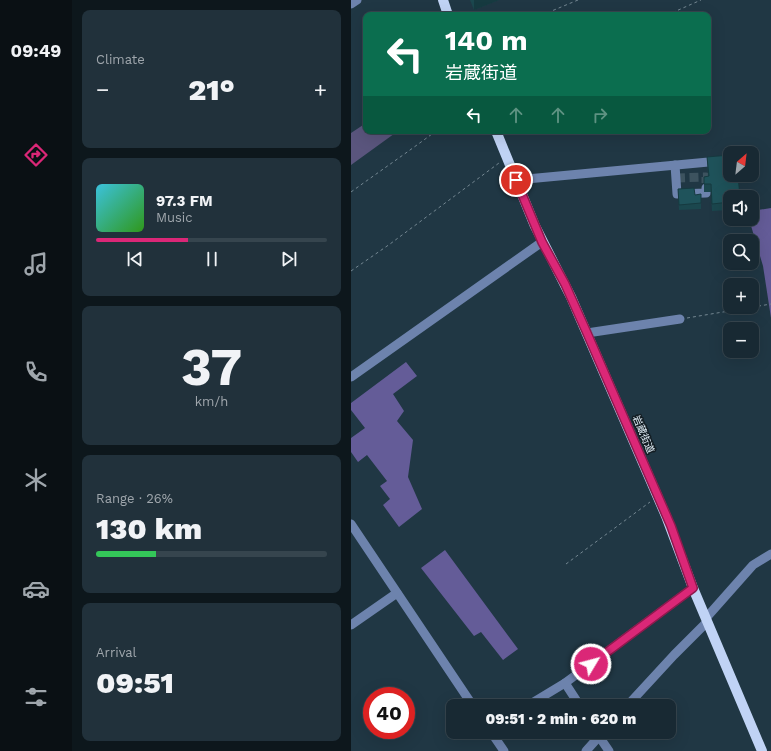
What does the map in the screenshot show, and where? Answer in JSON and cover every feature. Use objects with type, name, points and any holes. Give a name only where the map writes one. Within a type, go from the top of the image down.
[{"type":"main road","points":[[443,0],[447,12]]},
{"type":"main road","name":"岩蔵街道","points":[[497,134],[542,242],[565,284],[671,526],[693,588],[762,751]]},
{"type":"street","points":[[351,4],[357,0]]},
{"type":"street","points":[[516,180],[723,161]]},
{"type":"street","points":[[675,165],[677,194],[706,193],[706,188]]},
{"type":"street","points":[[351,377],[542,242]]},
{"type":"street","points":[[587,333],[681,319]]},
{"type":"street","points":[[351,524],[468,699]]},
{"type":"street","points":[[633,699],[706,620],[753,565],[771,554]]},
{"type":"street","points":[[539,699],[565,683],[693,588]]},
{"type":"street","points":[[351,625],[397,593]]},
{"type":"street","points":[[565,683],[575,699]]},
{"type":"street","points":[[496,739],[504,751]]},
{"type":"street","points":[[586,751],[596,739]]},
{"type":"street","points":[[603,739],[609,751]]},
{"type":"path","points":[[548,12],[578,0]]},
{"type":"path","points":[[674,12],[701,0]]},
{"type":"path","points":[[351,192],[393,161],[404,156],[432,134]]},
{"type":"path","points":[[351,270],[390,244],[506,157]]},
{"type":"path","points":[[681,319],[771,304]]},
{"type":"path","points":[[566,564],[658,496]]},
{"type":"shaded area","points":[[363,125],[363,134],[394,134],[351,165],[351,133]]},
{"type":"shaded area","points":[[771,208],[771,318],[763,266],[759,253],[759,234],[753,234],[751,226],[759,226],[759,210]]},
{"type":"shaded area","points":[[406,362],[417,376],[393,394],[404,411],[397,421],[413,440],[408,477],[422,509],[399,527],[383,505],[390,499],[380,486],[387,481],[367,455],[358,462],[351,452],[351,438],[365,428],[351,410],[351,403]]},
{"type":"shaded area","points":[[445,550],[518,649],[503,660],[481,632],[474,636],[421,568]]},
{"type":"building","points":[[723,156],[723,182],[739,182],[739,190],[723,190],[723,203],[712,204],[711,184],[704,184],[704,177],[709,176],[707,157]]},
{"type":"building","points":[[694,188],[695,195],[701,194],[701,203],[679,205],[678,189]]},
{"type":"tunnel","points":[[676,178],[706,177],[706,186]]},
{"type":"route","points":[[516,180],[542,242],[571,297],[671,526],[693,588],[591,664]]}]
